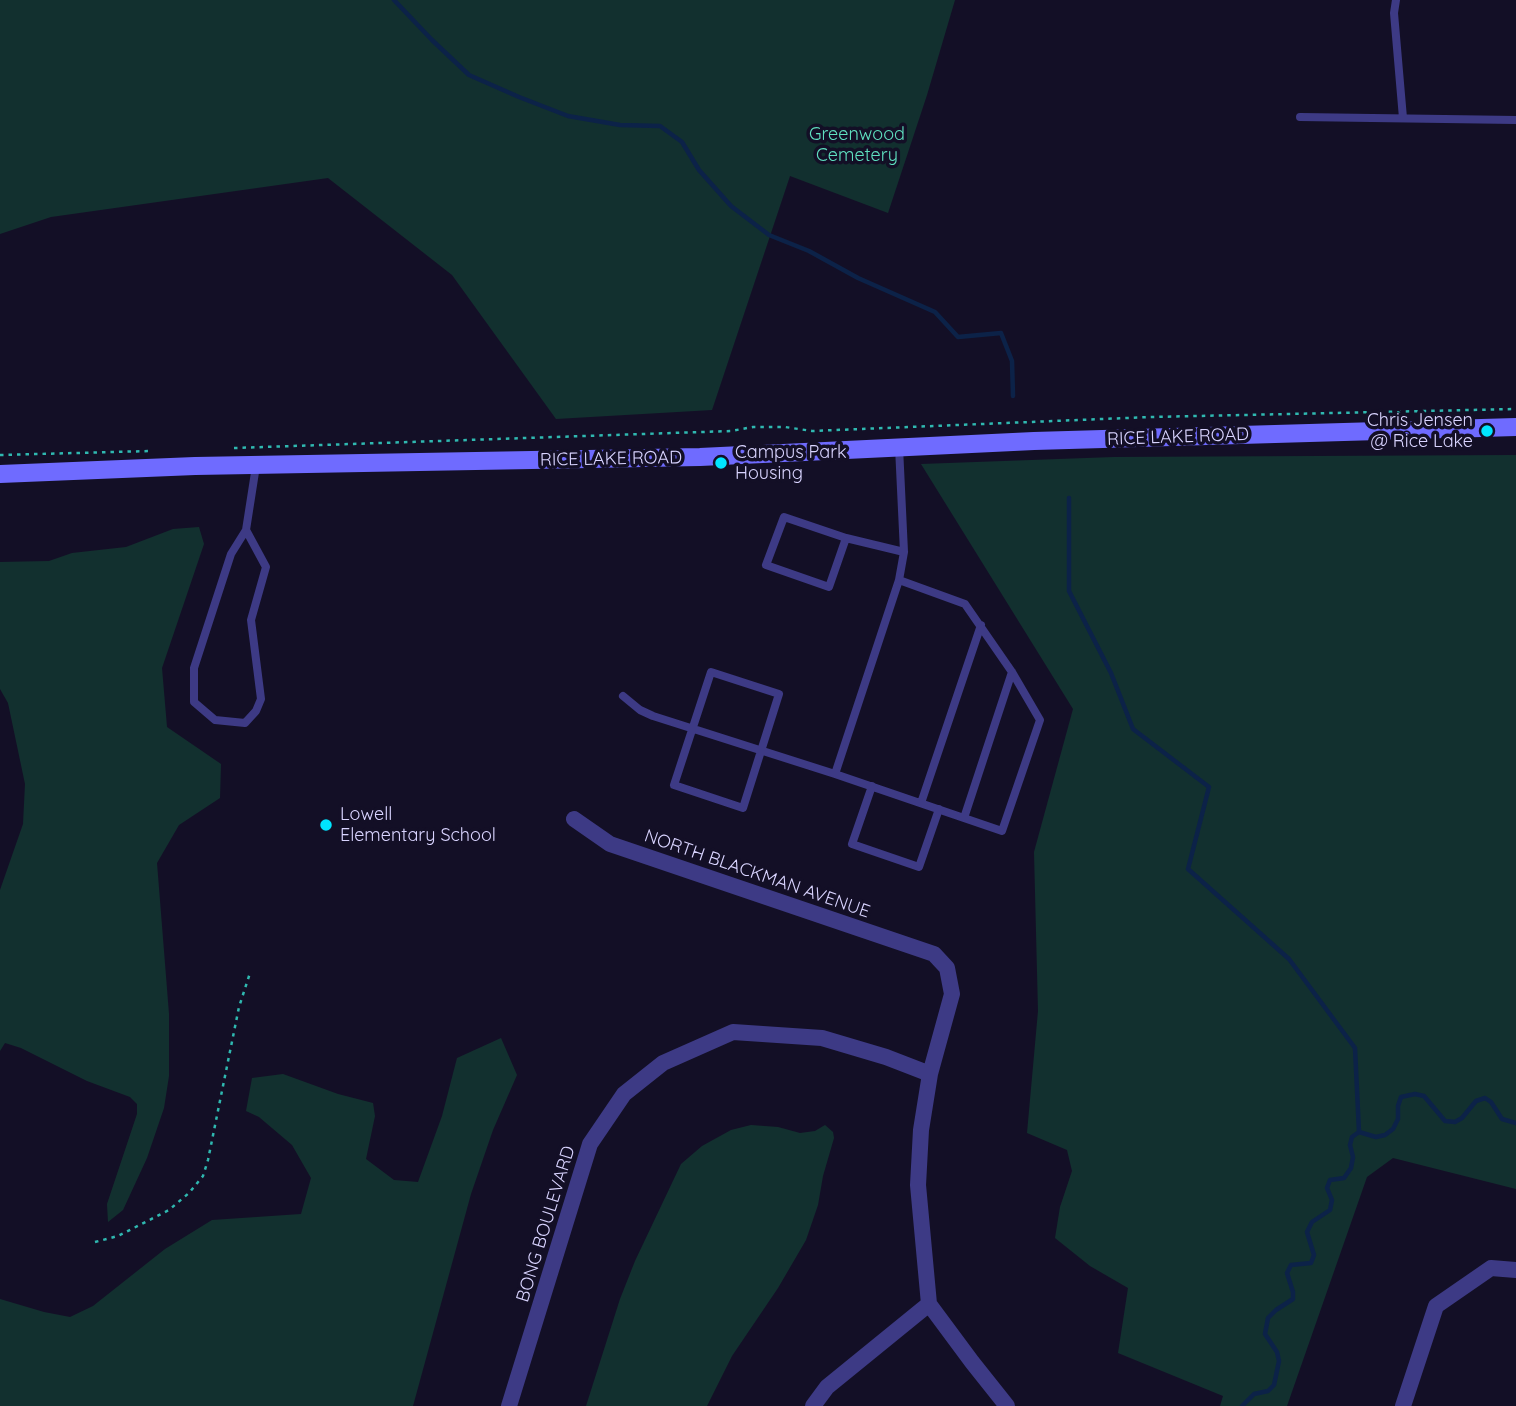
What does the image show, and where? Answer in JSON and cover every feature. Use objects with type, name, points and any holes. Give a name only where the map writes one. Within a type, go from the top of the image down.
[{"type":"main road","name":"RICE LAKE ROAD","points":[[0,474],[256,465],[699,457],[1034,441],[1516,427]]},
{"type":"street","name":"NORTH BLACKMAN AVENUE","points":[[574,819],[610,844],[934,954],[947,968],[952,994],[930,1074]]},
{"type":"street","name":"BONG BOULEVARD","points":[[509,1406],[590,1144],[624,1094],[663,1063],[733,1032],[822,1038],[886,1057],[930,1074]]},
{"type":"street","points":[[930,1074],[921,1130],[918,1185],[929,1304],[971,1363],[1007,1406]]},
{"type":"street","points":[[1403,1406],[1436,1306],[1491,1268],[1516,1270]]},
{"type":"street","points":[[813,1406],[827,1387],[929,1304]]},
{"type":"lane","points":[[1396,0],[1394,13],[1403,118]]},
{"type":"lane","points":[[1300,117],[1516,120]]},
{"type":"lane","points":[[835,774],[899,580],[904,552],[899,447]]},
{"type":"lane","points":[[246,530],[266,567],[251,620],[261,699],[256,712],[245,723],[215,720],[194,702],[194,668],[231,554],[246,530],[256,465]]},
{"type":"lane","points":[[846,538],[829,587],[766,565],[784,517],[846,538],[904,552]]},
{"type":"lane","points":[[623,696],[640,710],[693,729],[1002,831],[1040,720],[1012,672],[965,604],[899,580]]},
{"type":"lane","points":[[921,803],[981,625]]},
{"type":"lane","points":[[711,672],[779,694],[762,751],[743,808],[674,785],[711,672]]},
{"type":"lane","points":[[964,818],[1012,672]]},
{"type":"lane","points":[[872,786],[852,844],[919,867],[939,809]]},
{"type":"path","points":[[232,448],[708,432],[785,426],[812,430],[1151,417],[1516,409]]},
{"type":"path","points":[[0,455],[151,451]]},
{"type":"path","points":[[95,1242],[141,1226],[169,1210],[189,1193],[203,1176],[239,1007],[250,973]]},
{"type":"green space","name":"Greenwood Cemetery","points":[[0,0],[955,0],[888,213],[790,176],[712,410],[556,419],[452,275],[328,178],[51,217],[0,234]]},
{"type":"green space","points":[[1516,455],[1516,1189],[1393,1158],[1367,1177],[1287,1406],[1220,1406],[1223,1396],[1118,1353],[1128,1288],[1090,1266],[1055,1238],[1060,1207],[1072,1171],[1067,1150],[1027,1133],[1038,1011],[1034,852],[1073,709],[921,464],[1114,457]]},
{"type":"green space","points":[[199,527],[204,544],[162,668],[167,727],[221,764],[220,798],[179,825],[157,863],[169,1014],[169,1076],[164,1108],[147,1158],[123,1210],[108,1222],[107,1204],[137,1114],[137,1104],[130,1097],[87,1081],[21,1048],[5,1043],[0,1051],[0,890],[23,824],[25,784],[8,703],[0,689],[0,562],[49,561],[72,553],[126,547],[173,529]]},
{"type":"green space","points":[[501,1038],[517,1075],[493,1130],[471,1194],[413,1406],[0,1406],[0,1299],[70,1317],[93,1306],[165,1249],[212,1220],[301,1214],[311,1178],[292,1145],[259,1117],[246,1111],[252,1078],[283,1074],[338,1094],[373,1103],[375,1116],[366,1159],[394,1180],[418,1182],[442,1116],[457,1058]]},
{"type":"green space","points":[[751,1125],[778,1127],[800,1133],[815,1131],[825,1125],[833,1132],[834,1138],[818,1205],[806,1240],[778,1288],[732,1356],[707,1406],[586,1406],[620,1299],[681,1164],[702,1146],[731,1130]]},
{"type":"waterway","points":[[394,0],[469,75],[568,116],[620,125],[660,126],[682,142],[699,170],[731,206],[769,235],[809,251],[858,278],[935,312],[958,337],[1001,333],[1012,361],[1013,396]]},
{"type":"waterway","points":[[1069,498],[1069,591],[1111,673],[1133,729],[1209,787],[1188,869],[1289,959],[1355,1048],[1359,1132]]},
{"type":"waterway","points":[[1359,1132],[1376,1137],[1385,1135],[1393,1129],[1398,1119],[1401,1097],[1415,1094],[1424,1096],[1445,1121],[1455,1122],[1462,1118],[1476,1101],[1485,1098],[1491,1102],[1502,1119],[1516,1123]]},
{"type":"waterway","points":[[1242,1406],[1254,1394],[1268,1391],[1274,1385],[1279,1361],[1277,1352],[1265,1334],[1268,1318],[1293,1299],[1287,1273],[1291,1265],[1311,1263],[1314,1255],[1307,1232],[1312,1222],[1330,1210],[1332,1200],[1327,1188],[1330,1180],[1344,1178],[1351,1168],[1353,1157],[1350,1145],[1352,1137],[1359,1132]]},
{"type":"place","name":"Chris Jensen @ Rice Lake","points":[[1487,431]]},
{"type":"place","name":"Campus Park Housing","points":[[721,463]]},
{"type":"place","name":"Lowell Elementary School","points":[[326,825]]}]
